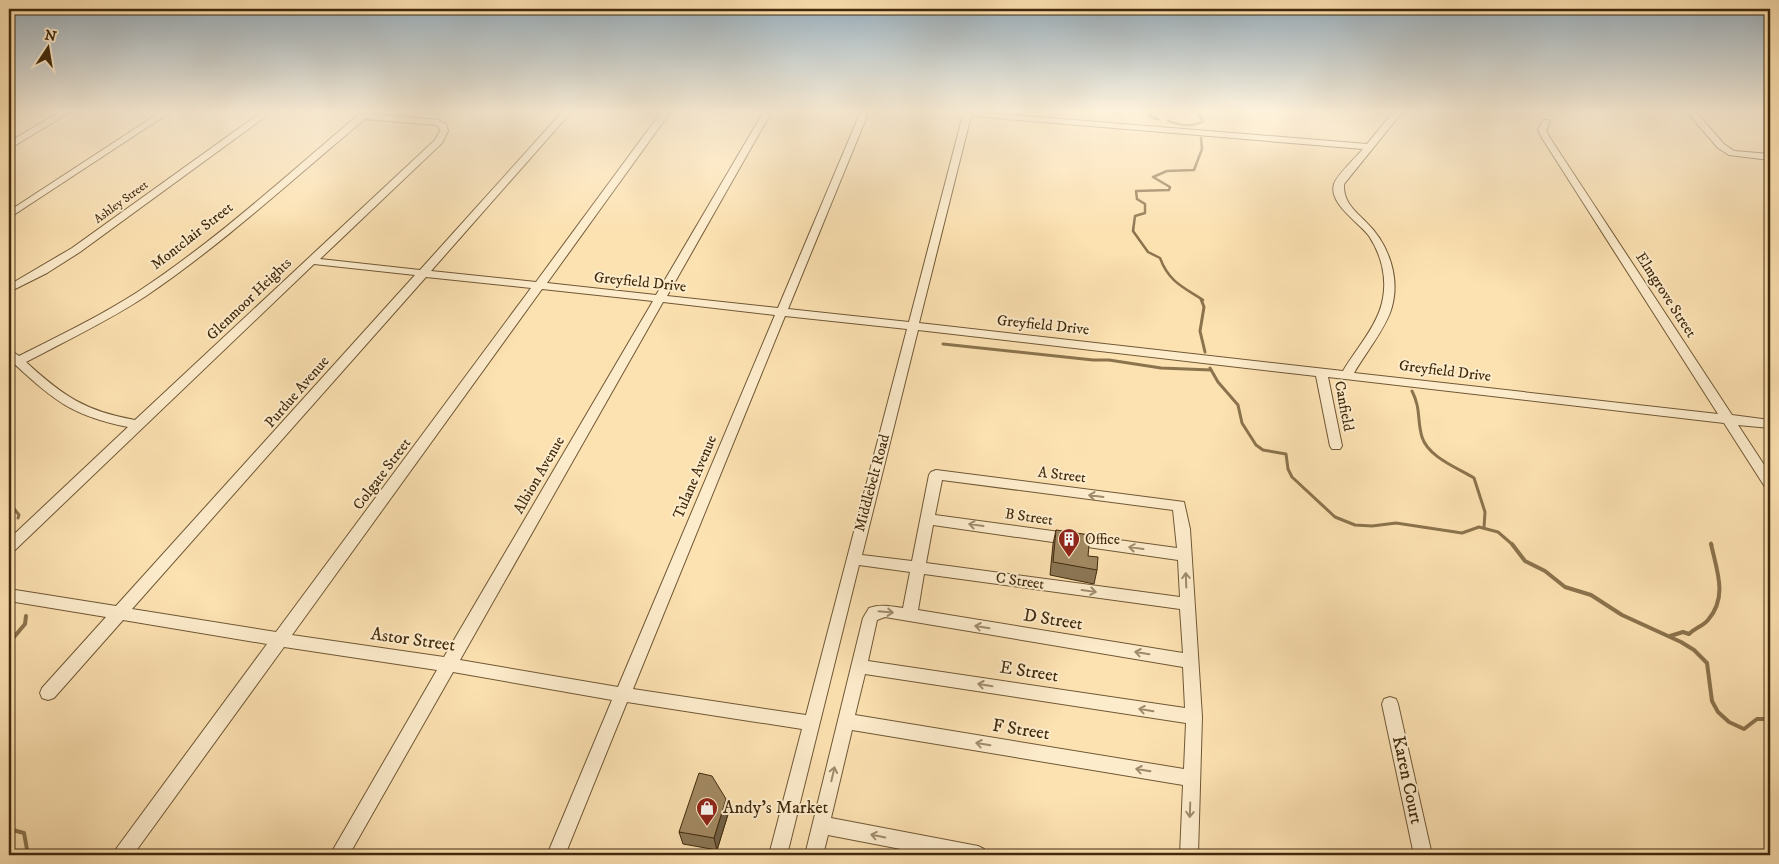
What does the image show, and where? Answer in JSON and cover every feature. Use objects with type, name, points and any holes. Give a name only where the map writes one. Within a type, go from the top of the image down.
[{"type":"street","points":[[9,215],[107,151]]},
{"type":"street","name":"Ashley Street","points":[[9,289],[43,272],[76,250],[214,151]]},
{"type":"street","name":"Montclair Street","points":[[18,361],[117,309],[157,284],[321,151]]},
{"type":"street","name":"Glenmoor Heights","points":[[9,547],[427,151]]},
{"type":"street","name":"Purdue Avenue","points":[[48,693],[533,151]]},
{"type":"street","name":"Colgate Street","points":[[122,855],[638,151]]},
{"type":"street","name":"Albion Avenue","points":[[339,855],[745,151]]},
{"type":"street","name":"Tulane Avenue","points":[[556,855],[849,151]]},
{"type":"street","name":"Middlebelt Road","points":[[778,855],[958,151]]},
{"type":"street","points":[[1347,375],[1386,310],[1390,288],[1387,265],[1374,236],[1346,205],[1338,192],[1339,184],[1367,151]]},
{"type":"street","name":"Elmgrove Street","points":[[1555,151],[1770,484]]},
{"type":"street","points":[[1729,151],[1770,158]]},
{"type":"street","name":"Greyfield Drive","points":[[311,261],[912,326],[1770,424]]},
{"type":"street","points":[[9,353],[76,408],[106,419],[138,425]]},
{"type":"street","name":"Canfield","points":[[1321,372],[1336,446]]},
{"type":"street","name":"A Street","points":[[909,616],[936,475],[1179,506],[1184,530],[1185,555]]},
{"type":"street","name":"B Street","points":[[928,518],[1185,555]]},
{"type":"street","points":[[1185,555],[1194,717],[1189,855]]},
{"type":"street","name":"C Street","points":[[853,559],[1187,604]]},
{"type":"street","name":"Astor Street","points":[[9,595],[356,652],[449,665],[567,686],[811,723]]},
{"type":"street","name":"D Street","points":[[858,666],[870,618],[874,612],[885,611],[1190,661]]},
{"type":"street","points":[[814,855],[858,666]]},
{"type":"street","name":"E Street","points":[[858,666],[1194,717]]},
{"type":"street","name":"Karen Court","points":[[1390,704],[1423,855]]},
{"type":"street","name":"F Street","points":[[845,721],[1191,778]]},
{"type":"street","points":[[821,825],[978,855]]},
{"type":"building","points":[[1056,530],[1090,535],[1088,556],[1098,557],[1097,570],[1053,562]]},
{"type":"building","name":"Andy's Market","points":[[699,773],[712,776],[726,799],[714,838],[679,832]]},
{"type":"waterway","points":[[1201,151],[1194,170],[1167,171],[1153,177],[1170,187],[1169,190],[1136,191],[1137,199],[1145,204],[1145,213],[1135,216],[1133,231],[1148,252],[1160,258],[1172,278],[1203,300]]},
{"type":"waterway","points":[[1201,299],[1204,307],[1200,331],[1205,352]]},
{"type":"waterway","points":[[943,344],[1093,360],[1109,360],[1161,368],[1211,370]]},
{"type":"waterway","points":[[1210,368],[1218,382],[1238,405],[1242,423],[1256,445],[1263,450],[1286,454],[1288,469],[1292,477],[1335,517],[1355,525],[1372,526],[1396,523],[1462,533],[1479,527],[1498,532],[1512,544]]},
{"type":"waterway","points":[[1412,391],[1417,403],[1422,437],[1425,444],[1437,456],[1474,478],[1485,512],[1484,528]]},
{"type":"waterway","points":[[9,502],[19,515],[18,518]]},
{"type":"waterway","points":[[1512,544],[1525,561],[1545,571],[1565,587],[1591,595],[1622,615],[1681,642],[1694,650],[1707,663],[1712,701],[1718,712],[1729,722],[1744,729],[1757,719],[1770,719]]},
{"type":"waterway","points":[[1670,636],[1683,632],[1689,634],[1706,622],[1714,611],[1718,602],[1719,584],[1711,544]]},
{"type":"waterway","points":[[9,643],[25,624],[26,616]]},
{"type":"waterway","points":[[9,751],[12,771],[9,786]]},
{"type":"waterway","points":[[9,829],[24,833],[28,855]]},
{"type":"place","name":"Office","points":[[1069,558]]},
{"type":"place","name":"Andy's Market","points":[[707,827]]}]
